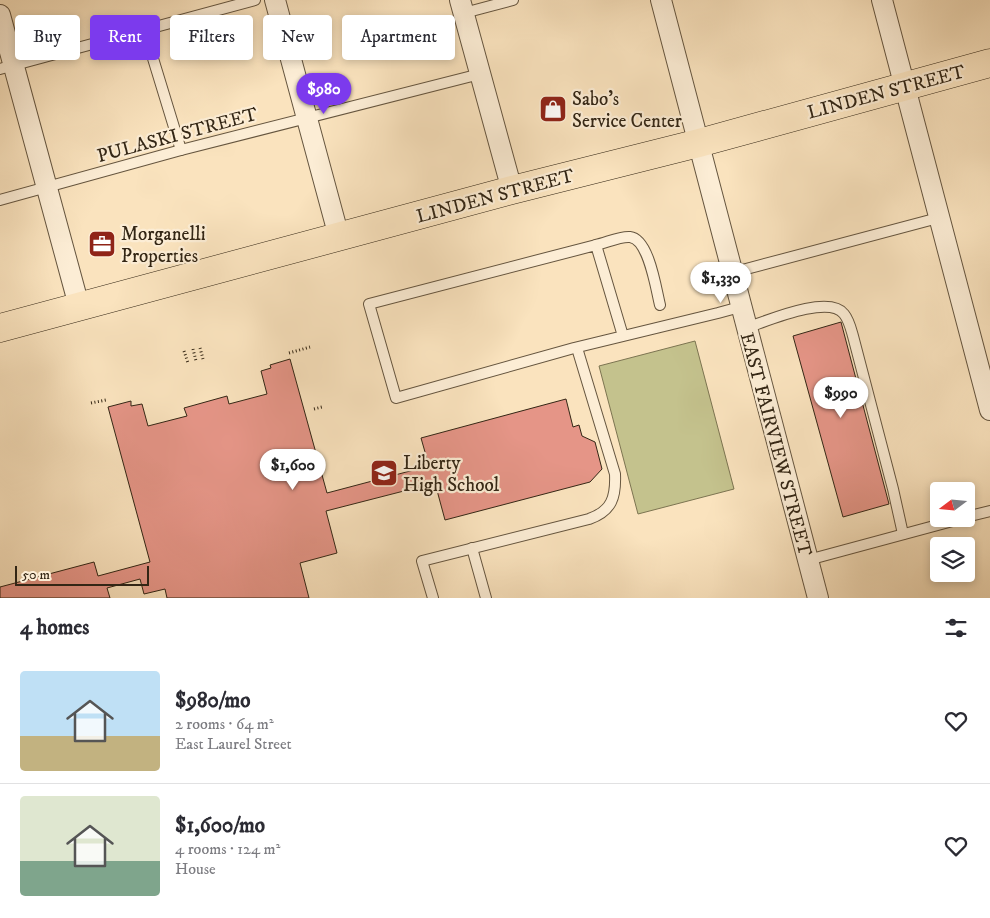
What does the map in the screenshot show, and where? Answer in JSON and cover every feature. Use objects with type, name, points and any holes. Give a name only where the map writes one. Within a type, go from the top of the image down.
[{"type":"main road","name":"LINDEN STREET","points":[[0,328],[512,190],[699,143],[990,63]]},
{"type":"street","points":[[276,0],[339,237]]},
{"type":"street","name":"EAST FAIRVIEW STREET","points":[[661,0],[731,273],[818,598]]},
{"type":"street","points":[[882,0],[990,410]]},
{"type":"street","points":[[462,6],[512,190]]},
{"type":"street","points":[[0,15],[7,67],[46,188],[79,306]]},
{"type":"lane","points":[[160,25],[256,0]]},
{"type":"lane","points":[[462,6],[513,0]]},
{"type":"lane","points":[[7,67],[90,44]]},
{"type":"lane","points":[[153,60],[181,150]]},
{"type":"lane","name":"PULASKI STREET","points":[[0,200],[181,150],[480,74]]},
{"type":"lane","points":[[731,273],[938,218]]},
{"type":"lane","points":[[660,305],[646,252],[639,240],[630,237],[369,304],[396,398],[623,336],[740,307]]},
{"type":"lane","points":[[596,245],[623,336]]},
{"type":"lane","points":[[746,328],[811,308],[824,306],[835,308],[844,314],[854,336],[903,534]]},
{"type":"lane","points":[[433,598],[422,561],[589,519],[600,515],[608,507],[616,489],[615,474],[578,348]]},
{"type":"lane","points":[[975,514],[990,510]]},
{"type":"lane","points":[[808,560],[930,527]]},
{"type":"lane","points":[[472,548],[486,598]]},
{"type":"path","points":[[289,353],[310,347]]},
{"type":"path","points":[[200,348],[203,359]]},
{"type":"path","points":[[193,349],[196,361]]},
{"type":"path","points":[[184,351],[188,363]]},
{"type":"path","points":[[91,403],[106,400]]},
{"type":"path","points":[[314,409],[322,407]]},
{"type":"shaded area","points":[[695,341],[734,489],[638,514],[599,366]]},
{"type":"building","points":[[841,322],[889,504],[843,517],[793,336]]},
{"type":"building","points":[[290,359],[327,493],[429,466],[421,438],[566,399],[573,427],[579,425],[582,436],[595,442],[602,469],[590,482],[445,520],[435,483],[326,511],[337,553],[300,563],[309,598],[167,598],[165,589],[144,594],[140,579],[107,588],[110,598],[0,598],[0,587],[94,562],[98,576],[150,562],[108,407],[131,401],[131,406],[142,404],[148,426],[187,416],[184,408],[227,396],[229,404],[267,394],[261,371],[271,368],[270,365]]},
{"type":"place","name":"Sabo's Service Center","points":[[553,109]]},
{"type":"place","name":"Morganelli Properties","points":[[102,244]]},
{"type":"place","name":"Liberty High School","points":[[384,473]]}]
